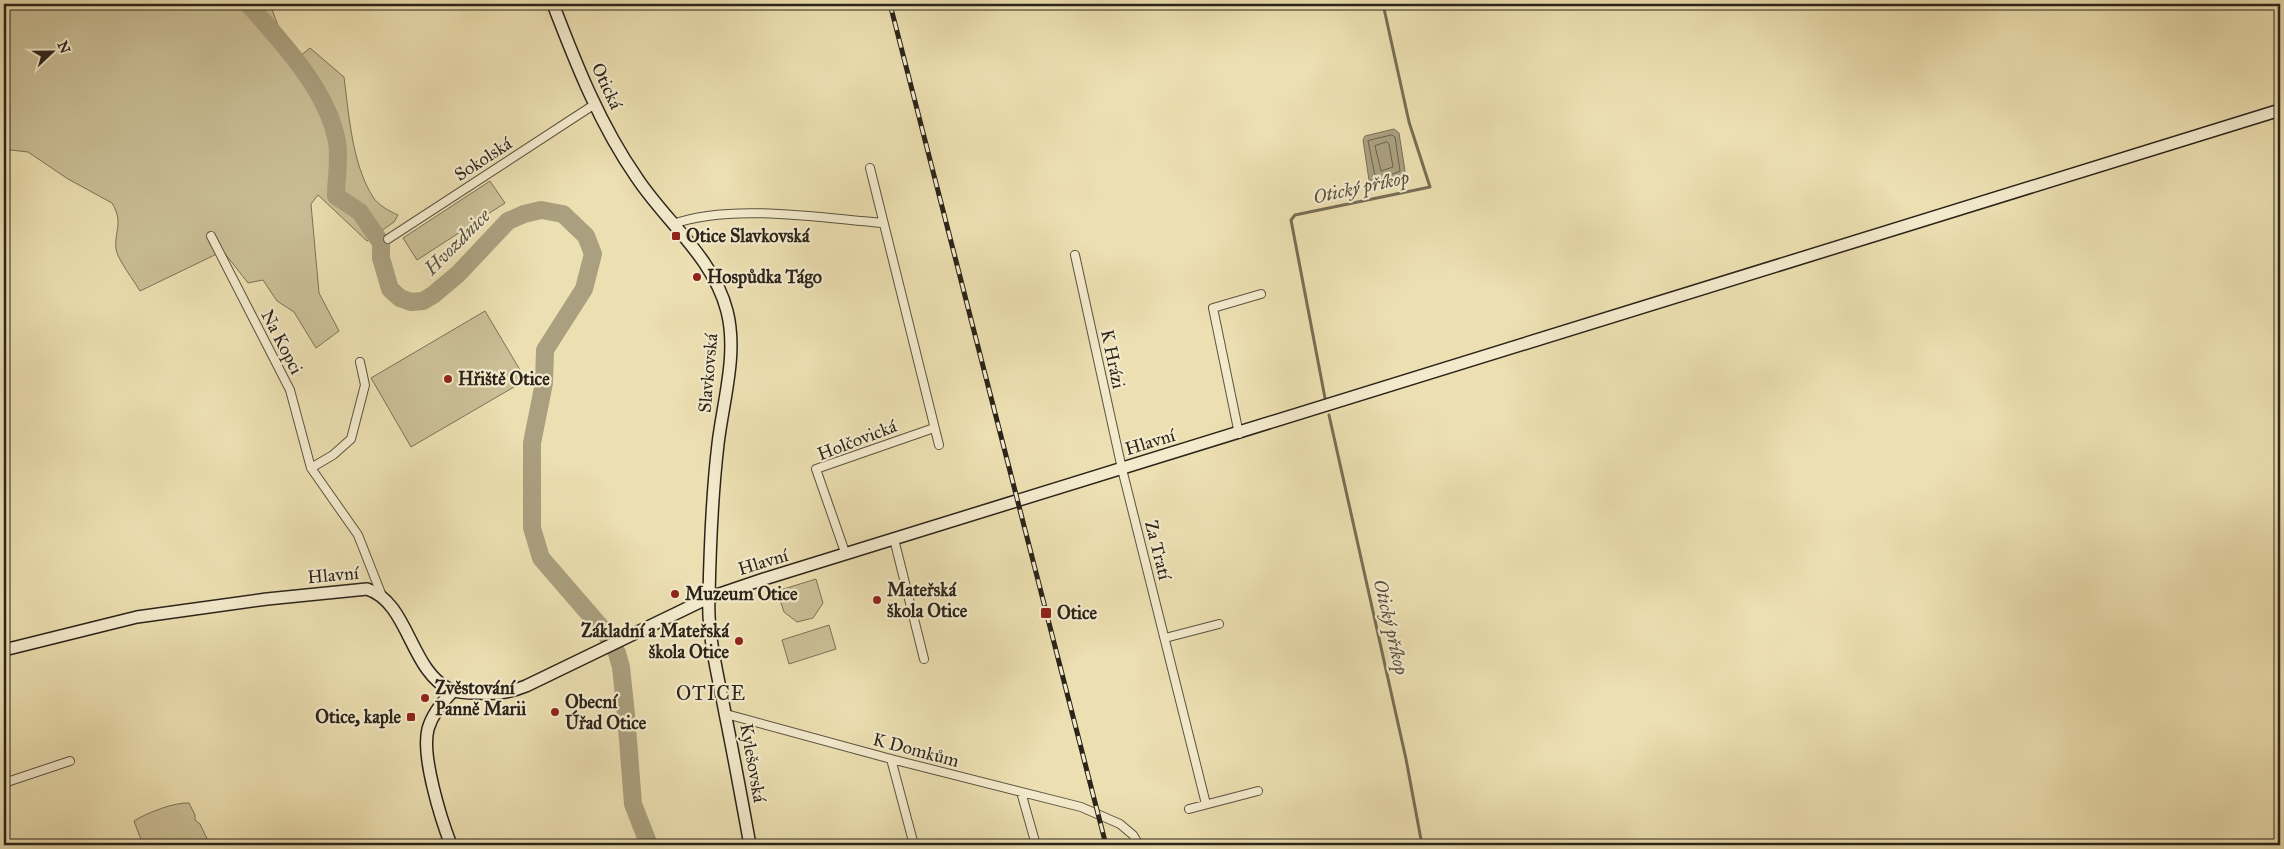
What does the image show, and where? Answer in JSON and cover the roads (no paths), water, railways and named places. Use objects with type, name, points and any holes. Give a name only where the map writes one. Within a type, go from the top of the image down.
[{"type":"main road","name":"Otická","points":[[553,4],[595,104],[637,179]]},
{"type":"main road","name":"Hlavní","points":[[4,650],[137,617],[267,599],[367,589],[382,596],[393,609],[426,667],[437,680],[453,691],[502,694],[526,686],[708,598],[764,579],[1239,434],[2280,110]]},
{"type":"main road","name":"Slavkovská","points":[[637,179],[713,276],[726,307],[731,334],[710,523],[708,598]]},
{"type":"main road","name":"Kylešovská","points":[[708,598],[710,628],[750,845]]},
{"type":"main road","points":[[451,845],[440,810],[426,747],[431,722],[440,706],[453,691]]},
{"type":"street","name":"Sokolská","points":[[388,239],[595,104]]},
{"type":"street","points":[[870,168],[882,223],[939,445]]},
{"type":"street","points":[[673,224],[711,214],[786,215],[882,223]]},
{"type":"street","name":"Na Kopci","points":[[211,236],[290,390],[311,468],[358,535],[382,596]]},
{"type":"street","name":"K Hrázi","points":[[1075,255],[1122,469]]},
{"type":"street","points":[[1239,434],[1213,308],[1261,294]]},
{"type":"street","points":[[311,468],[333,455],[351,438],[365,385],[360,362]]},
{"type":"street","name":"Holčovická","points":[[846,555],[816,469],[934,428]]},
{"type":"street","name":"Za Tratí","points":[[1122,469],[1206,804]]},
{"type":"street","points":[[894,539],[924,659]]},
{"type":"street","points":[[1165,638],[1219,624]]},
{"type":"street","name":"K Domkům","points":[[726,714],[891,759],[1080,807],[1120,824],[1133,835],[1139,845]]},
{"type":"street","points":[[891,759],[914,845]]},
{"type":"street","points":[[4,782],[70,760]]},
{"type":"street","points":[[1189,809],[1258,791]]},
{"type":"street","points":[[1021,792],[1036,845]]},
{"type":"water","points":[[1394,129],[1399,133],[1405,171],[1403,176],[1383,183],[1369,180],[1363,140],[1365,136]]},
{"type":"waterway","name":"Hvozdnice","points":[[248,4],[302,68],[324,104],[332,123],[338,149],[336,196],[360,212],[381,243],[381,258],[390,289],[400,298],[411,302],[423,301],[433,295],[458,274],[508,221],[524,214],[541,210],[563,214],[586,236],[593,254],[584,289],[545,350],[544,383],[532,443],[532,528],[541,558],[605,632],[617,653],[621,667],[633,804],[649,845]]},
{"type":"waterway","name":"Otický příkop","points":[[1325,398],[1291,220],[1295,215],[1430,187],[1409,122],[1383,4]]},
{"type":"waterway","name":"Otický příkop","points":[[1329,415],[1406,759],[1422,845]]},
{"type":"railway","points":[[890,4],[1106,845]]},
{"type":"place","name":"Otice Slavkovská","points":[[676,236]]},
{"type":"place","name":"Hospůdka Tágo","points":[[697,277]]},
{"type":"place","name":"Hřiště Otice","points":[[448,379]]},
{"type":"place","name":"Muzeum Otice","points":[[675,594]]},
{"type":"place","name":"Mateřská škola Otice","points":[[877,600]]},
{"type":"place","name":"Otice","points":[[1046,613]]},
{"type":"place","name":"Základní a Mateřská škola Otice","points":[[739,641]]},
{"type":"place","name":"Zvěstování Panně Marii","points":[[425,698]]},
{"type":"place","name":"Obecní Úřad Otice","points":[[555,712]]},
{"type":"place","name":"Otice, kaple","points":[[411,717]]},
{"type":"district","name":"OTICE","points":[[711,693]]}]
